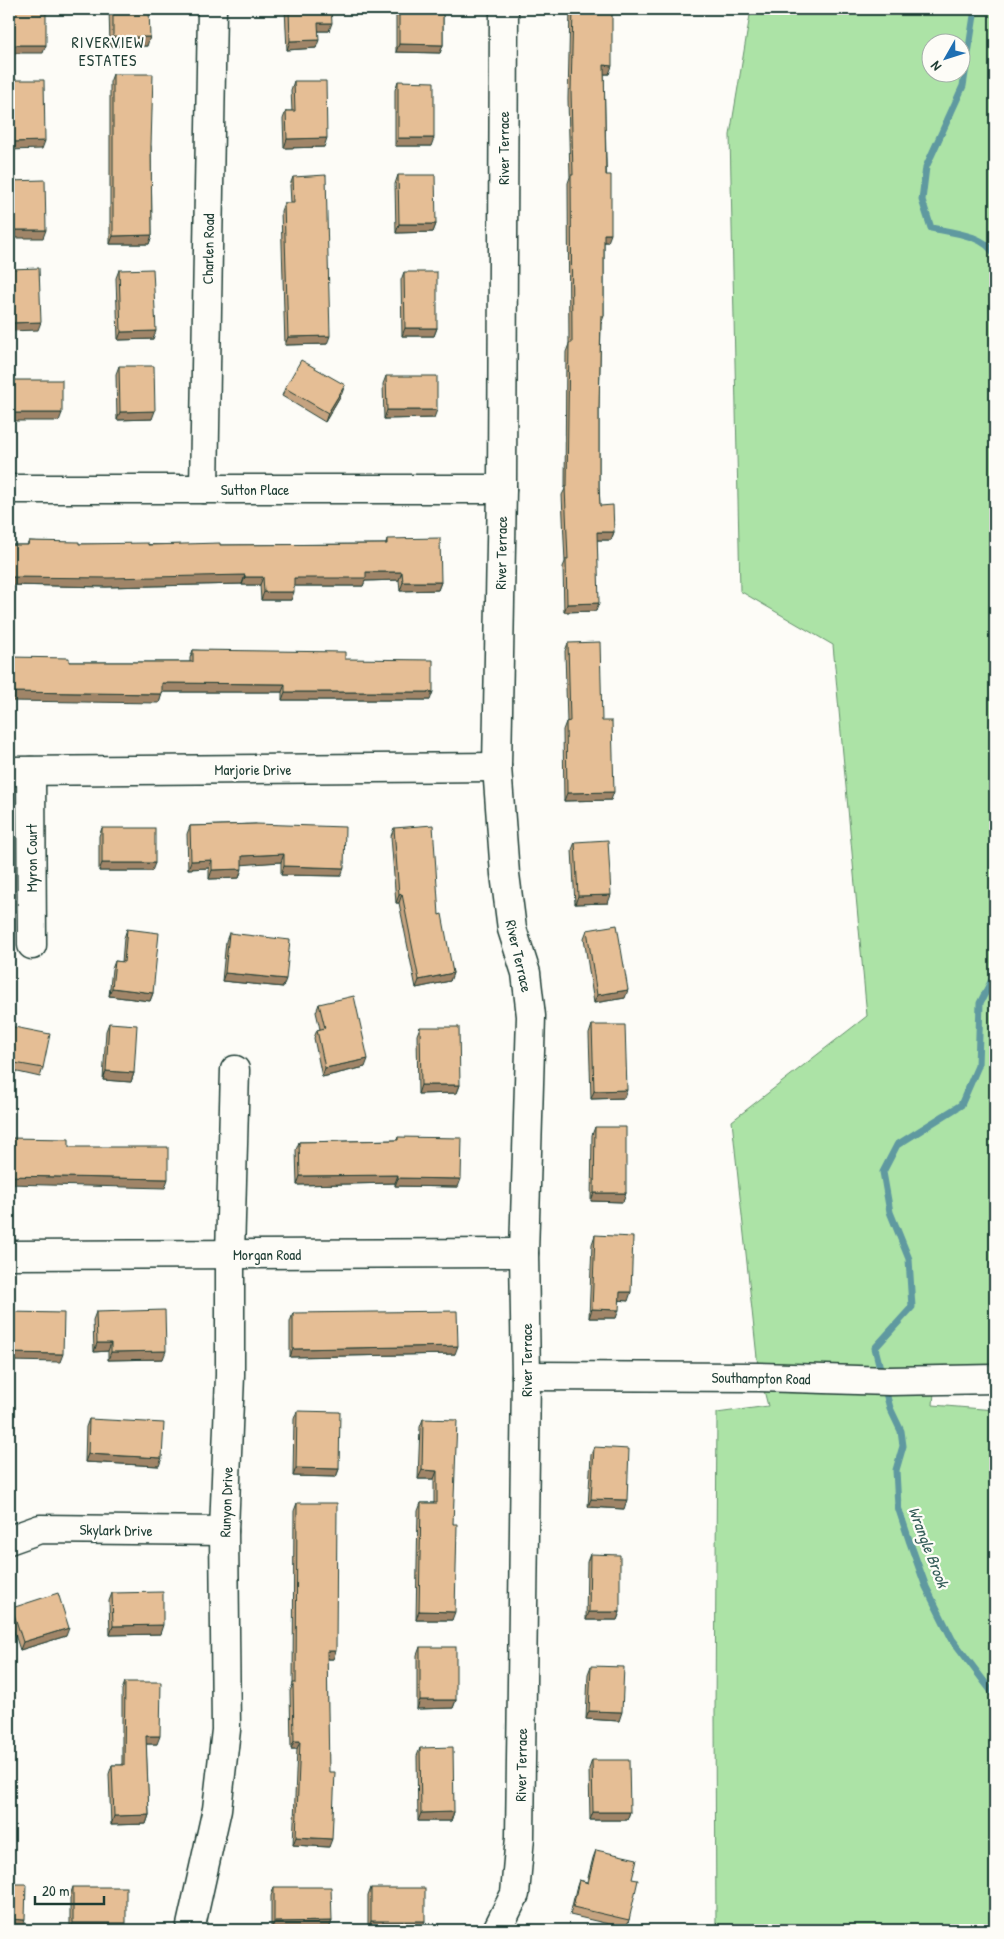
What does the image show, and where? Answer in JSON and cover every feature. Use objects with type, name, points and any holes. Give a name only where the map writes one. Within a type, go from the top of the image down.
[{"type":"street","name":"Charlen Road","points":[[204,489],[212,9]]},
{"type":"street","name":"River Terrace","points":[[497,1930],[515,1894],[520,1837],[526,1376],[524,1253],[531,1016],[526,973],[510,920],[497,767],[502,489],[504,9]]},
{"type":"street","name":"Sutton Place","points":[[9,489],[502,489]]},
{"type":"street","name":"Marjorie Drive","points":[[20,771],[497,767]]},
{"type":"street","name":"Myron Court","points":[[20,771],[32,945]]},
{"type":"street","name":"Runyon Drive","points":[[190,1930],[217,1809],[226,1730],[224,1531],[230,1375],[230,1254],[235,1070]]},
{"type":"street","name":"Morgan Road","points":[[9,1255],[524,1253]]},
{"type":"street","name":"Southampton Road","points":[[526,1376],[759,1377],[890,1381],[995,1379]]},
{"type":"street","name":"Skylark Drive","points":[[9,1540],[40,1529],[224,1531]]},
{"type":"green space","points":[[751,9],[995,9],[995,1366],[936,1367],[933,1405],[995,1410],[995,1930],[716,1930],[717,1413],[768,1406],[758,1367],[732,1121],[867,1016],[833,645],[740,591],[730,135]]},
{"type":"building","points":[[9,9],[46,9],[46,45],[9,45]]},
{"type":"building","points":[[113,9],[149,9],[150,37],[113,37]]},
{"type":"building","points":[[289,9],[331,9],[332,23],[318,23],[319,40],[290,41]]},
{"type":"building","points":[[399,9],[443,9],[443,45],[399,44]]},
{"type":"building","points":[[573,9],[612,9],[612,66],[604,65],[606,175],[611,175],[611,234],[604,234],[604,316],[601,316],[599,486],[600,506],[613,505],[614,532],[597,532],[599,603],[567,604],[566,559],[568,559],[565,487],[567,487],[569,343],[572,343],[571,175],[573,175],[571,91]]},
{"type":"building","points":[[113,74],[153,74],[151,146],[152,235],[113,236]]},
{"type":"building","points":[[9,80],[44,80],[45,141],[9,142]]},
{"type":"building","points":[[294,81],[326,81],[327,138],[287,139],[286,111],[295,111]]},
{"type":"building","points":[[398,81],[434,82],[434,138],[398,138]]},
{"type":"building","points":[[326,175],[330,336],[288,337],[284,203],[294,203],[293,177]]},
{"type":"building","points":[[398,175],[435,175],[436,224],[399,224]]},
{"type":"building","points":[[45,180],[46,230],[9,230],[9,181]]},
{"type":"building","points":[[39,268],[41,322],[9,323],[9,269]]},
{"type":"building","points":[[153,269],[156,331],[121,332],[119,270]]},
{"type":"building","points":[[404,272],[437,272],[437,328],[405,328]]},
{"type":"building","points":[[301,360],[345,385],[328,413],[285,388]]},
{"type":"building","points":[[119,366],[154,366],[155,411],[120,412]]},
{"type":"building","points":[[386,376],[437,376],[437,410],[387,410]]},
{"type":"building","points":[[9,380],[62,380],[62,413],[9,413]]},
{"type":"building","points":[[440,538],[441,582],[403,582],[402,572],[366,572],[366,578],[294,578],[294,592],[264,592],[263,577],[245,577],[245,575],[109,578],[9,577],[9,545],[28,545],[29,541],[79,542],[79,544],[148,543],[148,545],[220,543],[220,545],[387,544],[387,539]]},
{"type":"building","points":[[600,642],[602,721],[612,721],[614,792],[567,793],[566,722],[570,721],[568,643]]},
{"type":"building","points":[[193,650],[345,652],[345,659],[433,660],[433,692],[285,692],[285,684],[162,683],[162,694],[9,692],[9,657],[69,658],[69,662],[193,662]]},
{"type":"building","points":[[256,824],[345,827],[344,868],[284,866],[284,854],[242,856],[242,869],[212,870],[212,860],[191,861],[190,826]]},
{"type":"building","points":[[433,825],[439,915],[442,914],[453,973],[419,980],[402,894],[399,895],[394,828]]},
{"type":"building","points":[[102,828],[155,828],[155,863],[102,863]]},
{"type":"building","points":[[608,840],[611,895],[578,896],[575,842]]},
{"type":"building","points":[[617,925],[628,990],[597,995],[587,930]]},
{"type":"building","points":[[127,929],[159,933],[153,993],[112,988],[115,961],[124,962]]},
{"type":"building","points":[[229,933],[290,940],[286,979],[225,973]]},
{"type":"building","points":[[354,996],[368,1059],[325,1068],[317,1030],[325,1028],[319,1004]]},
{"type":"building","points":[[109,1023],[137,1025],[134,1073],[106,1071]]},
{"type":"building","points":[[592,1025],[625,1025],[627,1090],[594,1091]]},
{"type":"building","points":[[9,1026],[50,1034],[43,1068],[9,1062]]},
{"type":"building","points":[[420,1027],[459,1027],[460,1085],[421,1085]]},
{"type":"building","points":[[595,1127],[626,1127],[626,1193],[594,1193]]},
{"type":"building","points":[[398,1137],[462,1138],[461,1179],[398,1178],[398,1175],[300,1176],[299,1142],[398,1140]]},
{"type":"building","points":[[9,1138],[69,1139],[69,1147],[168,1147],[168,1179],[9,1176]]},
{"type":"building","points":[[595,1235],[633,1237],[631,1292],[620,1292],[619,1310],[592,1309]]},
{"type":"building","points":[[165,1310],[166,1351],[111,1352],[111,1343],[97,1343],[96,1312]]},
{"type":"building","points":[[457,1311],[458,1346],[293,1349],[293,1313]]},
{"type":"building","points":[[9,1312],[64,1313],[63,1354],[9,1353]]},
{"type":"building","points":[[297,1411],[340,1412],[339,1469],[296,1468]]},
{"type":"building","points":[[89,1419],[164,1423],[162,1458],[88,1454]]},
{"type":"building","points":[[423,1419],[457,1420],[453,1524],[457,1524],[455,1612],[419,1611],[421,1503],[437,1503],[437,1471],[422,1470]]},
{"type":"building","points":[[594,1447],[629,1449],[627,1500],[591,1499]]},
{"type":"building","points":[[297,1503],[337,1503],[336,1651],[327,1651],[329,1772],[335,1772],[332,1839],[296,1837],[300,1741],[294,1741],[293,1683],[296,1683]]},
{"type":"building","points":[[590,1554],[620,1555],[620,1612],[589,1612]]},
{"type":"building","points":[[163,1592],[163,1625],[113,1626],[112,1593]]},
{"type":"building","points":[[58,1593],[69,1628],[23,1642],[12,1608]]},
{"type":"building","points":[[420,1647],[456,1647],[456,1700],[420,1700]]},
{"type":"building","points":[[591,1666],[624,1667],[622,1712],[589,1711]]},
{"type":"building","points":[[125,1682],[161,1682],[160,1736],[146,1736],[149,1815],[114,1816],[112,1765],[124,1765]]},
{"type":"building","points":[[453,1747],[454,1812],[421,1813],[420,1748]]},
{"type":"building","points":[[592,1760],[629,1760],[630,1812],[593,1812]]},
{"type":"building","points":[[596,1850],[637,1859],[632,1879],[638,1880],[629,1920],[573,1907],[579,1880],[588,1883]]},
{"type":"building","points":[[9,1884],[26,1884],[25,1920],[9,1919]]},
{"type":"building","points":[[73,1887],[126,1887],[126,1923],[73,1923]]},
{"type":"building","points":[[274,1887],[331,1887],[332,1921],[274,1922]]},
{"type":"building","points":[[371,1888],[425,1888],[425,1921],[371,1921]]},
{"type":"waterway","name":"Wrangle Brook","points":[[975,9],[963,86],[926,167],[922,200],[931,228],[976,239],[991,249],[995,256]]},
{"type":"waterway","name":"Wrangle Brook","points":[[880,1368],[875,1348],[912,1307],[909,1259],[890,1212],[883,1172],[897,1145],[961,1105],[978,1066],[980,1003],[995,974]]},
{"type":"waterway","name":"Wrangle Brook","points":[[886,1393],[890,1408],[901,1431],[903,1446],[896,1470],[898,1507],[909,1540],[926,1587],[952,1639],[995,1696]]},
{"type":"district","name":"RIVERVIEW ESTATES","points":[[108,51]]}]
